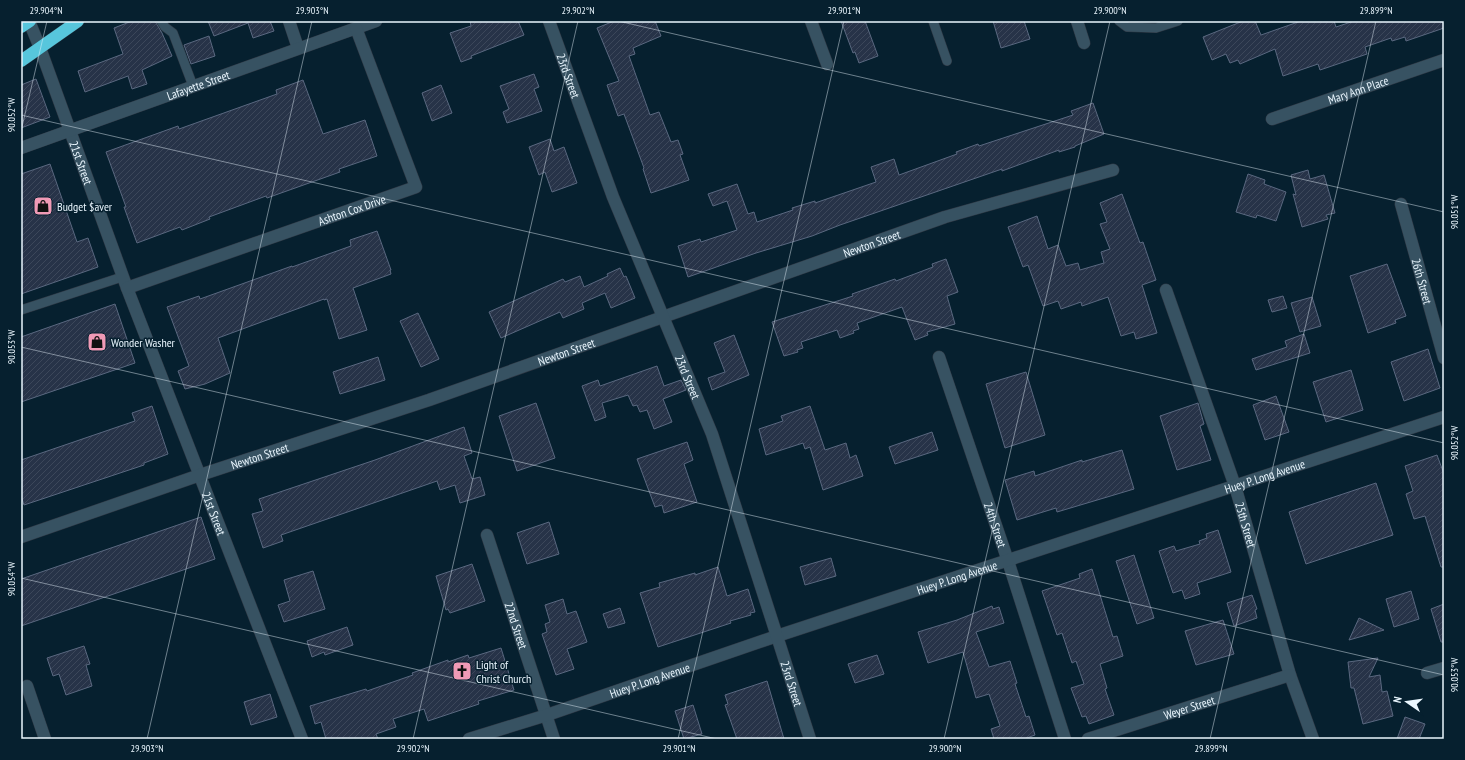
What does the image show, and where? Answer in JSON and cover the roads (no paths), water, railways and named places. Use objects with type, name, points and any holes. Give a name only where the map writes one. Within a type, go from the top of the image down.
[{"type":"highway","points":[[21,27],[29,21]]},
{"type":"highway","points":[[21,61],[78,21]]},
{"type":"street","name":"21st Street","points":[[29,21],[124,282],[302,739]]},
{"type":"street","points":[[289,21],[298,48]]},
{"type":"street","name":"Lafayette Street","points":[[21,148],[376,21]]},
{"type":"street","name":"23rd Street","points":[[549,21],[613,197],[712,434],[810,739]]},
{"type":"street","points":[[811,21],[827,64]]},
{"type":"street","points":[[1077,21],[1084,42]]},
{"type":"street","name":"Ashton Cox Drive","points":[[124,282],[416,187],[356,28]]},
{"type":"street","name":"Mary Ann Place","points":[[1272,119],[1444,60]]},
{"type":"street","name":"Newton Street","points":[[21,537],[200,475],[429,400],[945,217],[1113,170]]},
{"type":"street","name":"26th Street","points":[[1401,204],[1444,358]]},
{"type":"street","name":"25th Street","points":[[1166,290],[1235,486],[1290,675],[1313,739]]},
{"type":"street","name":"24th Street","points":[[939,357],[1008,560],[1065,739]]},
{"type":"street","name":"Huey P. Long Avenue","points":[[470,739],[547,715],[777,636],[1444,417]]},
{"type":"street","name":"22nd Street","points":[[487,535],[554,739]]},
{"type":"street","points":[[1427,673],[1444,668]]},
{"type":"street","name":"Weyer Street","points":[[1088,739],[1290,675]]},
{"type":"street","points":[[27,686],[45,739]]},
{"type":"lane","points":[[162,21],[165,28],[173,33],[193,86]]},
{"type":"lane","points":[[933,21],[947,61]]},
{"type":"lane","points":[[1119,21],[1127,27],[1156,28],[1178,21]]},
{"type":"lane","points":[[21,310],[124,282]]},
{"type":"place","name":"Budget $aver","points":[[43,206]]},
{"type":"place","name":"Wonder Washer","points":[[97,342]]},
{"type":"place","name":"Light of Christ Church","points":[[462,671]]}]
